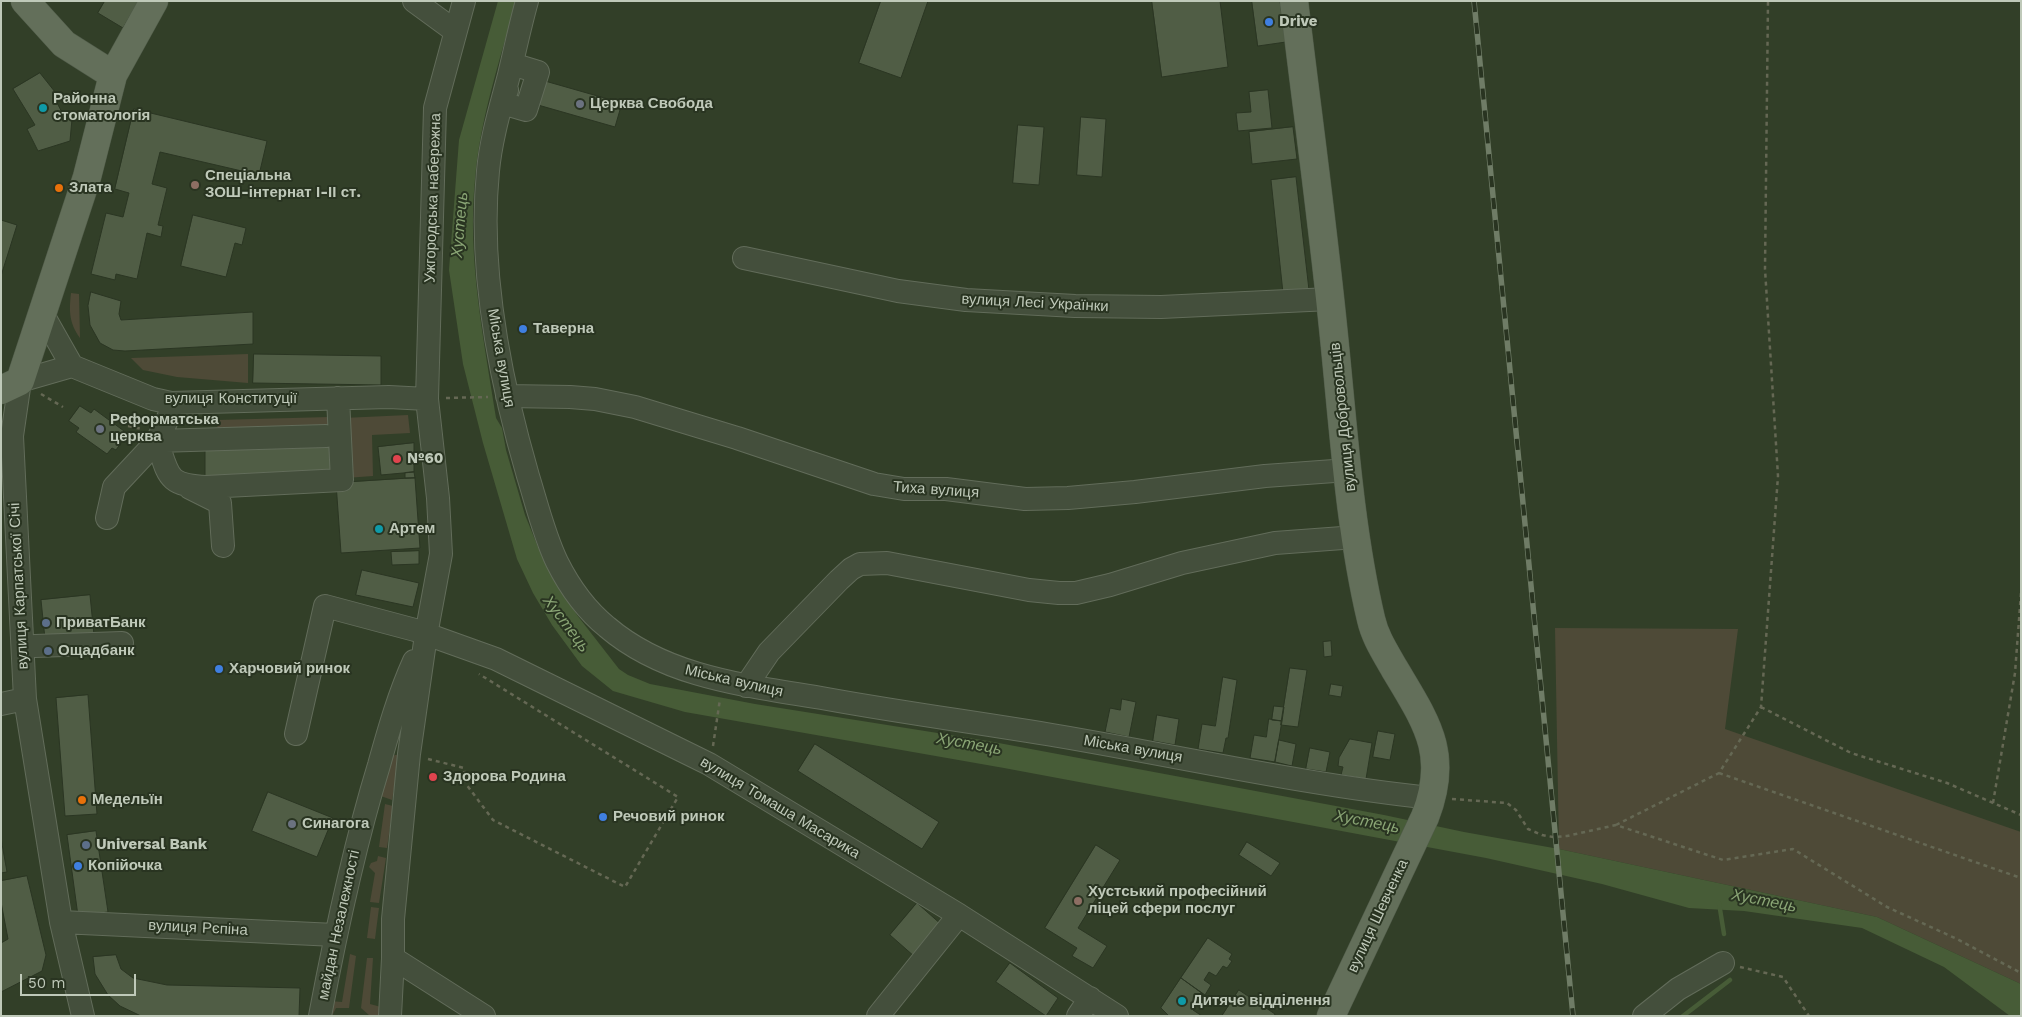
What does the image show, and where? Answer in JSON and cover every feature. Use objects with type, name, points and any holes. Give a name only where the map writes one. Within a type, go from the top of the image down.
[{"type":"main road","points":[[25,1],[64,44],[113,75]]},
{"type":"main road","name":"вулиця Карпатської Січі","points":[[19,387],[87,178],[113,75],[154,1]]},
{"type":"main road","name":"вулиця Добровольців","points":[[1294,1],[1330,298],[1356,537],[1374,630],[1433,742],[1435,774],[1428,808]]},
{"type":"main road","name":"вулиця Шевченка","points":[[1331,1016],[1428,808]]},
{"type":"street","points":[[414,1],[455,31]]},
{"type":"street","name":"Ужгородська набережна","points":[[436,398],[435,108],[464,1]]},
{"type":"street","name":"Міська вулиця","points":[[527,1],[514,65],[502,103],[488,168],[486,244],[499,352],[498,396],[515,430],[547,539],[558,564],[580,599],[609,629],[662,662],[722,681],[884,710],[1041,733],[1272,774],[1428,808]]},
{"type":"street","points":[[514,65],[540,1]]},
{"type":"street","name":"вулиця Лесі Українки","points":[[744,258],[898,291],[966,300],[1075,306],[1161,307],[1330,298]]},
{"type":"street","points":[[19,387],[72,366],[42,313]]},
{"type":"street","name":"вулиця Конституції","points":[[72,366],[153,399],[171,403],[389,397],[436,398]]},
{"type":"street","name":"вулиця Карпатської Січі","points":[[19,387],[12,436],[25,699],[61,922],[83,1016]]},
{"type":"street","name":"Тиха вулиця","points":[[498,396],[570,397],[613,402],[635,407],[737,438],[874,484],[904,489],[946,489],[1025,499],[1068,498],[1266,476],[1348,470]]},
{"type":"street","points":[[185,486],[206,487],[342,480],[338,398]]},
{"type":"street","name":"майдан Незалежності","points":[[390,1016],[393,919],[409,754],[426,634],[441,554],[436,398]]},
{"type":"street","points":[[107,518],[114,487],[157,441],[169,416],[171,403]]},
{"type":"street","points":[[157,441],[326,436]]},
{"type":"street","points":[[157,441],[167,470],[176,482],[220,503],[223,546]]},
{"type":"street","points":[[746,686],[769,652],[839,580],[860,564],[887,563],[1029,590],[1076,593],[1110,585],[1182,563],[1275,543],[1356,537]]},
{"type":"street","name":"вулиця Томаша Масарика","points":[[296,734],[326,606],[426,634],[496,659],[709,764],[959,915],[1084,1007],[1118,1016]]},
{"type":"street","name":"майдан Незалежності","points":[[320,1016],[335,935],[369,798],[400,692],[426,634]]},
{"type":"street","points":[[35,646],[122,643]]},
{"type":"street","points":[[1,704],[25,699]]},
{"type":"street","points":[[878,1016],[959,915]]},
{"type":"street","name":"вулиця Рєпіна","points":[[61,922],[335,935]]},
{"type":"street","points":[[393,958],[484,1016]]},
{"type":"street","points":[[1644,1016],[1678,989],[1723,963]]},
{"type":"path","points":[[1428,808],[1507,803],[1516,810],[1528,829],[1553,837],[1567,836],[1616,825],[1719,773],[1761,707],[1778,476],[1765,269],[1768,1]]},
{"type":"path","points":[[19,387],[63,407]]},
{"type":"path","points":[[436,398],[498,396]]},
{"type":"path","points":[[1993,803],[2015,673],[2021,593]]},
{"type":"path","points":[[409,754],[464,768],[466,784],[493,820],[625,887],[678,797],[478,674]]},
{"type":"path","points":[[717,724],[720,698]]},
{"type":"path","points":[[1761,707],[1851,753],[1946,783],[2021,815]]},
{"type":"path","points":[[1719,773],[2021,878]]},
{"type":"path","points":[[1616,825],[1723,860],[1793,849],[1886,907],[1957,939],[2021,973]]},
{"type":"path","points":[[1723,963],[1783,977],[1809,1016]]},
{"type":"shaded area","points":[[71,293],[79,294],[80,338],[71,317]]},
{"type":"shaded area","points":[[248,354],[248,383],[177,377],[143,370],[131,358]]},
{"type":"shaded area","points":[[408,415],[410,433],[372,435],[373,476],[346,478],[343,418]]},
{"type":"shaded area","points":[[329,417],[330,431],[218,434],[217,420]]},
{"type":"shaded area","points":[[1555,628],[1738,629],[1725,729],[2021,832],[2021,984],[1877,917],[1559,849]]},
{"type":"shaded area","points":[[400,755],[392,800],[378,795],[389,758]]},
{"type":"shaded area","points":[[385,804],[393,806],[387,848],[379,847]]},
{"type":"shaded area","points":[[378,856],[386,858],[379,903],[370,902],[375,873],[369,867],[371,863],[377,861]]},
{"type":"shaded area","points":[[371,907],[379,908],[375,939],[367,938]]},
{"type":"shaded area","points":[[350,954],[356,956],[349,1008],[336,1008],[332,1016],[328,1016],[330,1001],[342,1002]]},
{"type":"shaded area","points":[[367,958],[373,958],[370,1004],[381,1007],[379,1016],[370,1016],[361,1008]]},
{"type":"water","name":"Хустець","points":[[498,1],[516,1],[491,90],[481,134],[473,209],[473,239],[478,299],[496,418],[502,428],[506,450],[525,515],[538,547],[577,615],[619,669],[628,675],[650,684],[755,704],[988,741],[1384,815],[1559,849],[1877,917],[2021,984],[2021,1016],[2010,1016],[1944,967],[1862,928],[1744,911],[1689,908],[1602,884],[1486,858],[1004,768],[685,712],[613,691],[582,666],[552,625],[533,593],[517,559],[483,443],[463,364],[449,270],[459,140]]},
{"type":"building","points":[[105,1],[139,1],[123,28],[98,13]]},
{"type":"building","points":[[881,1],[928,1],[901,78],[859,63]]},
{"type":"building","points":[[1152,1],[1220,1],[1228,67],[1162,77]]},
{"type":"building","name":"Drive","points":[[1252,1],[1280,1],[1286,42],[1258,46]]},
{"type":"building","name":"Районна стоматологія","points":[[40,73],[59,97],[55,99],[65,118],[72,119],[70,141],[38,151],[27,129],[35,125],[13,89]]},
{"type":"building","name":"Церква Свобода","points":[[545,81],[622,103],[615,127],[538,105]]},
{"type":"building","points":[[1268,90],[1272,128],[1238,131],[1236,113],[1251,112],[1249,92]]},
{"type":"building","points":[[134,109],[267,141],[259,175],[160,152],[152,184],[167,188],[158,225],[163,226],[161,237],[147,233],[137,279],[116,274],[115,280],[91,274],[106,213],[123,217],[129,193],[115,189]]},
{"type":"building","points":[[1081,117],[1106,119],[1102,177],[1077,175]]},
{"type":"building","points":[[1018,125],[1044,127],[1039,185],[1013,183]]},
{"type":"building","points":[[1293,127],[1297,159],[1252,164],[1249,132]]},
{"type":"building","points":[[1296,177],[1309,290],[1283,293],[1271,180]]},
{"type":"building","points":[[193,215],[246,228],[242,245],[235,243],[226,277],[181,266]]},
{"type":"building","points":[[1,220],[17,225],[1,276]]},
{"type":"building","points":[[91,292],[121,301],[119,314],[121,320],[253,312],[253,344],[125,351],[113,350],[100,343],[90,325],[88,306]]},
{"type":"building","points":[[254,354],[381,356],[381,385],[253,383]]},
{"type":"building","name":"Реформатська церква","points":[[80,406],[91,413],[94,409],[124,431],[119,438],[123,440],[116,450],[112,448],[107,454],[76,432],[79,428],[69,421]]},
{"type":"building","points":[[334,443],[335,476],[205,478],[205,445]]},
{"type":"building","name":"№60","points":[[414,443],[414,472],[381,475],[378,447]]},
{"type":"building","points":[[414,472],[415,478],[405,478],[405,473]]},
{"type":"building","name":"Артем","points":[[415,478],[420,548],[341,553],[336,483]]},
{"type":"building","points":[[419,551],[419,564],[392,565],[391,552]]},
{"type":"building","points":[[362,570],[419,583],[413,607],[356,595]]},
{"type":"building","points":[[90,595],[94,635],[45,639],[41,600]]},
{"type":"building","points":[[1331,641],[1332,656],[1324,657],[1323,642]]},
{"type":"building","points":[[1290,668],[1307,670],[1298,727],[1281,725]]},
{"type":"building","points":[[1223,677],[1237,680],[1228,738],[1226,738],[1223,753],[1198,749],[1202,724],[1215,726]]},
{"type":"building","points":[[1331,684],[1343,686],[1341,697],[1329,695]]},
{"type":"building","points":[[88,695],[97,814],[65,816],[56,698]]},
{"type":"building","points":[[1122,699],[1136,702],[1129,737],[1105,732],[1110,708],[1120,710]]},
{"type":"building","points":[[1274,706],[1284,707],[1282,721],[1272,720]]},
{"type":"building","points":[[1157,715],[1179,719],[1175,745],[1153,741]]},
{"type":"building","points":[[1269,719],[1282,721],[1275,762],[1250,758],[1254,735],[1266,737]]},
{"type":"building","points":[[1378,731],[1395,734],[1390,760],[1373,757]]},
{"type":"building","points":[[1350,739],[1372,743],[1366,779],[1341,775],[1343,767],[1338,766],[1339,758]]},
{"type":"building","points":[[1279,740],[1296,744],[1292,766],[1275,762]]},
{"type":"building","points":[[815,744],[939,822],[922,849],[798,771]]},
{"type":"building","points":[[1310,748],[1330,752],[1326,772],[1306,769]]},
{"type":"building","name":"Синагога","points":[[268,792],[333,818],[317,857],[252,831]]},
{"type":"building","points":[[96,831],[108,912],[78,916],[67,835]]},
{"type":"building","points":[[1,838],[7,872],[1,873]]},
{"type":"building","points":[[1247,842],[1280,863],[1271,876],[1239,855]]},
{"type":"building","points":[[1096,845],[1120,860],[1078,928],[1107,946],[1093,968],[1072,956],[1077,948],[1045,928]]},
{"type":"building","points":[[27,876],[46,955],[42,971],[1,992],[1,943],[8,939],[1,902],[1,881]]},
{"type":"building","points":[[917,903],[943,926],[915,957],[890,935]]},
{"type":"building","points":[[1208,938],[1232,954],[1229,959],[1232,961],[1227,968],[1223,966],[1216,976],[1209,972],[1204,980],[1211,985],[1205,995],[1181,978]]},
{"type":"building","points":[[116,955],[121,969],[133,978],[167,985],[300,988],[299,1016],[141,1016],[120,1006],[108,995],[95,974],[93,957]]},
{"type":"building","points":[[1010,963],[1058,998],[1046,1016],[996,982]]},
{"type":"building","name":"Дитяче відділення","points":[[1181,978],[1203,994],[1193,1010],[1202,1016],[1169,1016],[1161,1008]]},
{"type":"building","points":[[1239,990],[1275,1014],[1274,1016],[1222,1016]]},
{"type":"waterway","points":[[1719,903],[1724,934]]},
{"type":"waterway","points":[[1683,1016],[1730,980]]},
{"type":"railway","points":[[1474,1],[1573,1016]]},
{"type":"place","name":"Drive","points":[[1269,22]]},
{"type":"place","name":"Церква Свобода","points":[[580,104]]},
{"type":"place","name":"Районна стоматологія","points":[[43,108]]},
{"type":"place","name":"Спеціальна ЗОШ-інтернат І-ІІ ст.","points":[[195,185]]},
{"type":"place","name":"Злата","points":[[59,188]]},
{"type":"place","name":"Таверна","points":[[523,329]]},
{"type":"place","name":"Реформатська церква","points":[[100,429]]},
{"type":"place","name":"№60","points":[[397,459]]},
{"type":"place","name":"Артем","points":[[379,529]]},
{"type":"place","name":"ПриватБанк","points":[[46,623]]},
{"type":"place","name":"Ощадбанк","points":[[48,651]]},
{"type":"place","name":"Харчовий ринок","points":[[219,669]]},
{"type":"place","name":"Здорова Родина","points":[[433,777]]},
{"type":"place","name":"Медельїн","points":[[82,800]]},
{"type":"place","name":"Речовий ринок","points":[[603,817]]},
{"type":"place","name":"Синагога","points":[[292,824]]},
{"type":"place","name":"Universal Bank","points":[[86,845]]},
{"type":"place","name":"Копійочка","points":[[78,866]]},
{"type":"place","name":"Хустський професійний ліцей сфери послуг","points":[[1078,901]]},
{"type":"place","name":"Дитяче відділення","points":[[1182,1001]]}]
